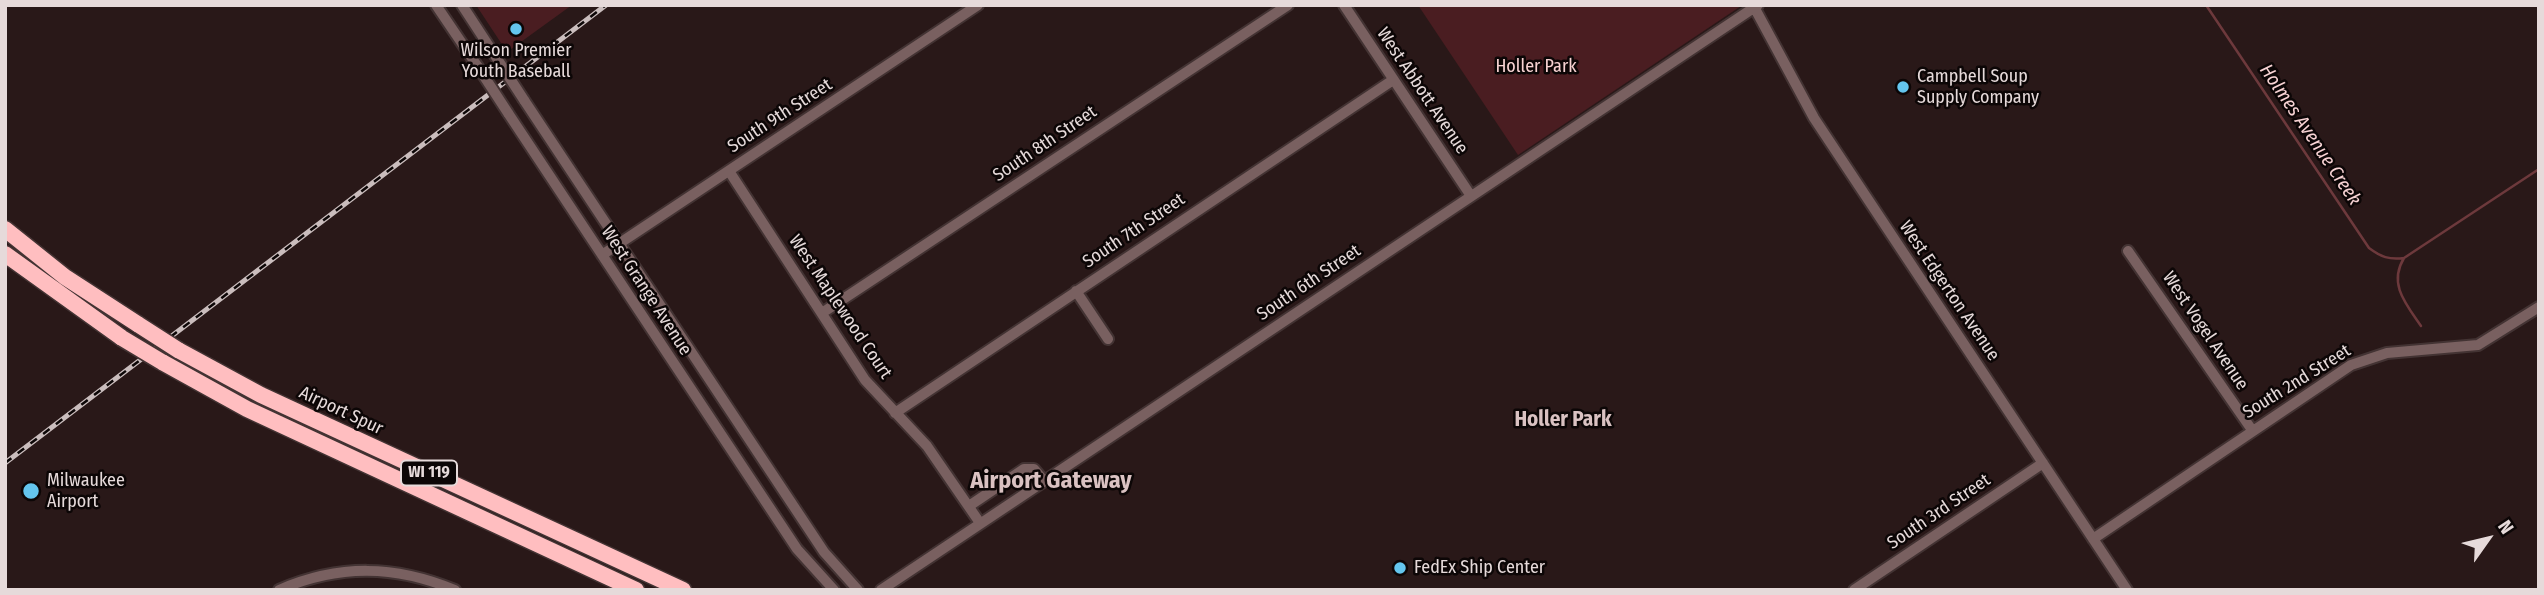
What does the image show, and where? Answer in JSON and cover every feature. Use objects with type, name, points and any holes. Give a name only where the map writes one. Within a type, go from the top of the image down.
[{"type":"highway","name":"Airport Spur","points":[[5,229],[65,277],[178,350],[284,406],[683,590]]},
{"type":"highway","name":"WI 119","points":[[5,254],[122,338],[247,409],[636,590]]},
{"type":"street","name":"West Grange Avenue","points":[[436,5],[797,549],[834,590]]},
{"type":"street","name":"West Grange Avenue","points":[[462,5],[815,537],[858,590]]},
{"type":"street","name":"South 9th Street","points":[[602,255],[978,5]]},
{"type":"street","name":"South 8th Street","points":[[822,313],[1288,5]]},
{"type":"street","name":"West Abbott Avenue","points":[[1344,5],[1471,196]]},
{"type":"street","name":"South 6th Street","points":[[881,590],[1755,6]]},
{"type":"street","name":"West Edgerton Avenue","points":[[1755,6],[1798,93],[2127,590]]},
{"type":"street","name":"South 7th Street","points":[[895,413],[1393,80]]},
{"type":"street","name":"West Maplewood Court","points":[[729,171],[864,380],[927,446],[981,523]]},
{"type":"street","name":"West Vogel Avenue","points":[[2128,251],[2252,430]]},
{"type":"street","points":[[1076,291],[1108,339]]},
{"type":"street","name":"South 2nd Street","points":[[2093,539],[2351,365],[2387,354],[2478,345],[2539,307]]},
{"type":"street","points":[[700,404],[719,391]]},
{"type":"street","name":"South 3rd Street","points":[[1854,590],[2043,463]]},
{"type":"street","points":[[969,506],[1024,470],[1034,469],[1044,481]]},
{"type":"street","points":[[797,549],[815,537]]},
{"type":"street","points":[[279,590],[303,580],[339,571],[367,569],[428,579],[455,590]]},
{"type":"street","points":[[900,577],[900,590]]},
{"type":"green space","name":"Wilson Premier Youth Baseball","points":[[476,5],[572,5],[507,52]]},
{"type":"green space","name":"Holler Park","points":[[1418,5],[1740,5],[1741,6],[1518,155]]},
{"type":"waterway","name":"Holmes Avenue Creek","points":[[2206,5],[2369,248],[2381,256],[2404,258],[2539,169]]},
{"type":"waterway","name":"Holmes Avenue Creek","points":[[2404,258],[2398,285],[2405,302],[2421,326]]},
{"type":"railway","points":[[5,463],[606,5]]},
{"type":"place","name":"Wilson Premier Youth Baseball","points":[[516,29]]},
{"type":"place","name":"Campbell Soup Supply Company","points":[[1903,87]]},
{"type":"place","name":"Milwaukee Airport","points":[[31,491]]},
{"type":"place","name":"FedEx Ship Center","points":[[1400,568]]},
{"type":"district","name":"Holler Park","points":[[1563,420]]},
{"type":"district","name":"Airport Gateway","points":[[1051,481]]}]
